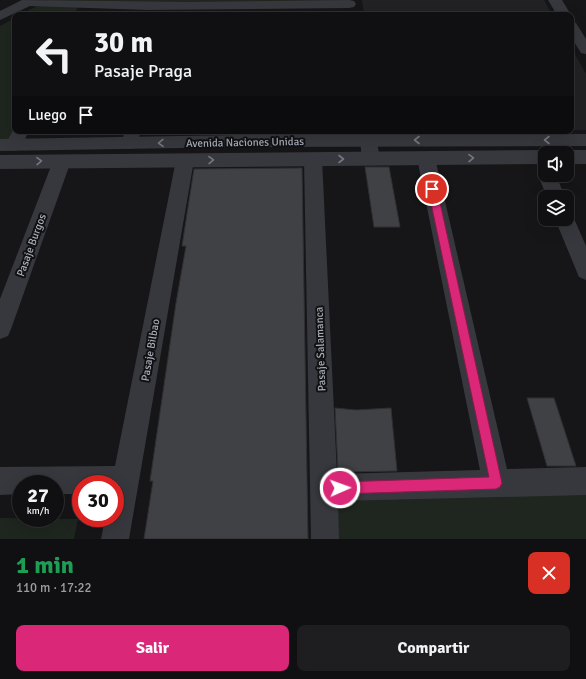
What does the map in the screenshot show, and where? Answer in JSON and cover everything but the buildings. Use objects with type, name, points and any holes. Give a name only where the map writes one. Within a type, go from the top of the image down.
[{"type":"street","points":[[555,0],[562,12]]},
{"type":"street","points":[[1,14],[30,1],[78,10],[255,10],[350,6]]},
{"type":"street","points":[[574,31],[586,50]]},
{"type":"street","points":[[368,136],[371,159]]},
{"type":"street","name":"Avenida Naciones Unidas","points":[[12,140],[132,137],[368,136],[586,140]]},
{"type":"street","points":[[574,157],[586,157]]},
{"type":"street","name":"Avenida Naciones Unidas","points":[[0,162],[313,158],[426,158],[538,162]]},
{"type":"street","name":"Pasaje Salamanca","points":[[313,158],[325,539]]},
{"type":"street","points":[[426,158],[496,483]]},
{"type":"street","name":"Pasaje Bilbao","points":[[115,539],[185,160]]},
{"type":"street","name":"Pasaje Burgos","points":[[0,329],[62,161]]},
{"type":"street","points":[[568,226],[586,271]]},
{"type":"street","points":[[0,481],[126,480]]},
{"type":"street","points":[[324,488],[586,481]]},
{"type":"shaded area","points":[[332,0],[332,3],[120,5],[47,1]]},
{"type":"shaded area","points":[[362,0],[544,0],[550,12],[364,12]]},
{"type":"shaded area","points":[[39,5],[78,7],[76,12],[26,12]]},
{"type":"shaded area","points":[[12,20],[12,134],[15,134],[15,140],[0,141],[0,26]]},
{"type":"shaded area","points":[[574,52],[586,74],[586,130],[574,130]]},
{"type":"shaded area","points":[[586,487],[586,539],[331,539],[331,494]]},
{"type":"shaded area","points":[[0,518],[12,518],[12,527],[64,527],[64,519],[72,519],[72,527],[76,527],[74,539],[0,539]]},
{"type":"route","points":[[340,488],[496,483],[432,189]]}]
